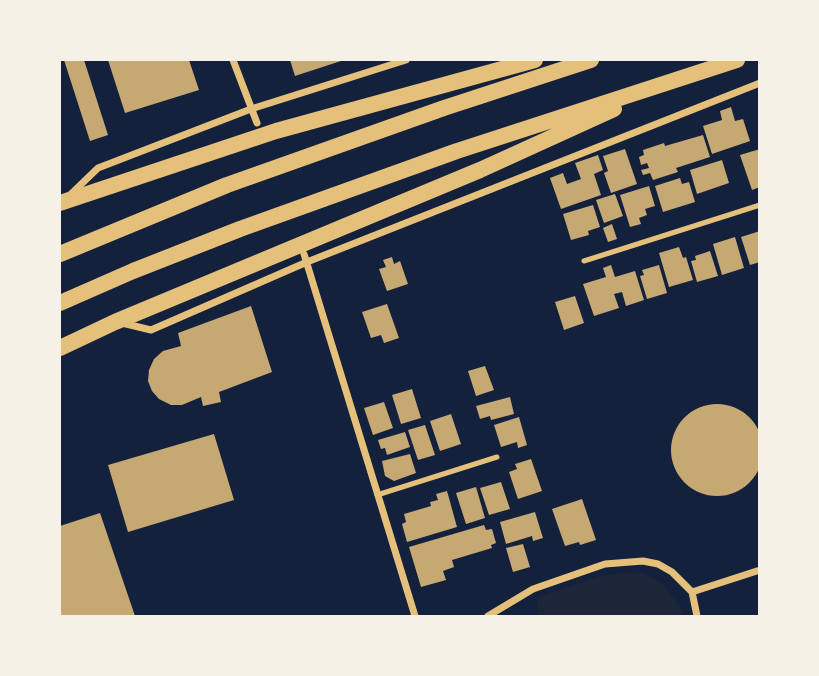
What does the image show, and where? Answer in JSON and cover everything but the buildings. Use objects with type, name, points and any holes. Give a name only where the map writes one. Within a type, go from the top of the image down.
[{"type":"highway","points":[[62,202],[276,131],[535,60]]},
{"type":"highway","points":[[60,254],[227,185],[591,60]]},
{"type":"highway","points":[[60,303],[240,229],[457,151],[737,60]]},
{"type":"highway","points":[[60,348],[115,322],[480,170],[686,76]]},
{"type":"street","points":[[233,60],[257,123]]},
{"type":"street","points":[[62,202],[97,168],[251,109],[405,60]]},
{"type":"street","points":[[115,322],[151,330],[305,258],[760,83]]},
{"type":"street","points":[[305,258],[415,617]]},
{"type":"street","points":[[488,617],[533,589],[605,564],[643,561],[658,564],[672,572],[692,592],[697,617]]},
{"type":"street","points":[[692,592],[760,570]]},
{"type":"lane","points":[[584,261],[760,205]]},
{"type":"lane","points":[[377,495],[497,457]]},
{"type":"shaded area","points":[[642,572],[663,585],[683,610],[684,616],[540,616],[536,598],[604,575]]}]
